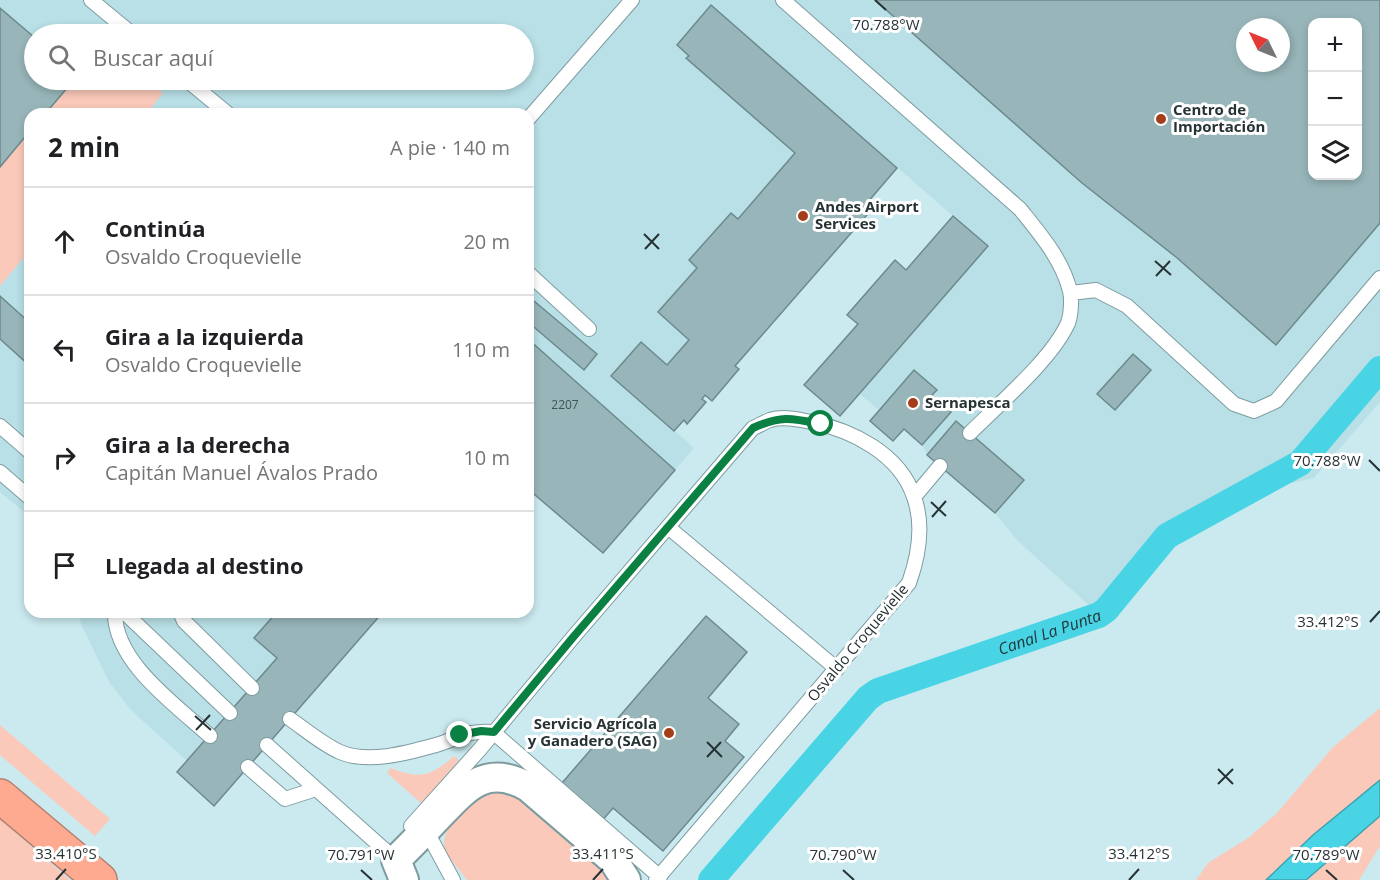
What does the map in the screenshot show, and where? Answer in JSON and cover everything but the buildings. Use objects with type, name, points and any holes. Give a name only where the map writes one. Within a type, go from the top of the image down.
[{"type":"highway","points":[[0,795],[100,880]]},
{"type":"street","points":[[400,870],[426,830],[472,784],[492,777],[516,780],[528,787],[613,860],[626,880]]},
{"type":"lane","points":[[91,0],[120,24]]},
{"type":"lane","points":[[534,112],[632,0]]},
{"type":"lane","points":[[783,0],[1020,209],[1061,267],[1071,293],[1069,321],[1057,341],[1025,378],[970,433]]},
{"type":"lane","points":[[199,90],[221,108]]},
{"type":"lane","points":[[1071,293],[1096,290],[1127,306],[1234,404],[1254,411],[1276,401],[1380,278]]},
{"type":"lane","points":[[534,279],[589,329]]},
{"type":"lane","name":"Osvaldo Croquevielle","points":[[400,870],[401,836],[494,732],[753,428],[771,420],[793,418],[850,434],[874,448],[896,466],[908,482],[914,497],[919,519],[919,542],[916,564],[909,583],[658,878]]},
{"type":"lane","points":[[0,426],[24,447]]},
{"type":"lane","points":[[914,497],[940,466]]},
{"type":"lane","points":[[0,472],[24,493]]},
{"type":"lane","points":[[668,528],[837,669]]},
{"type":"lane","points":[[115,618],[122,644],[130,658],[145,676],[210,736]]},
{"type":"lane","points":[[130,618],[230,713]]},
{"type":"lane","points":[[183,618],[252,688]]},
{"type":"lane","points":[[290,719],[323,742],[351,756],[392,755],[438,745],[471,732],[494,732],[658,878]]},
{"type":"lane","points":[[267,745],[400,870]]},
{"type":"lane","points":[[248,767],[285,800],[316,789]]},
{"type":"lane","points":[[426,830],[453,880]]},
{"type":"shaded area","points":[[0,0],[1380,0],[1380,402],[1314,478],[1275,487],[1259,476],[1159,530],[1091,607],[1017,540],[995,513],[927,455],[922,445],[905,429],[893,441],[870,421],[879,410],[860,394],[840,416],[804,385],[857,324],[847,315],[906,270],[953,216],[898,168],[867,203],[873,208],[736,365],[739,369],[712,401],[705,395],[702,399],[706,402],[687,424],[684,421],[675,431],[694,448],[603,553],[534,494],[534,108],[24,108],[24,512],[0,492]]},
{"type":"shaded area","points":[[65,90],[159,90],[163,93],[151,108],[50,108]]},
{"type":"shaded area","points":[[24,138],[24,257],[0,286],[0,167]]},
{"type":"shaded area","points":[[80,618],[377,618],[214,806],[177,772],[187,761],[131,710],[109,682]]},
{"type":"shaded area","points":[[1380,708],[1380,846],[1359,880],[1196,880],[1208,863],[1248,838],[1277,813],[1333,747]]},
{"type":"shaded area","points":[[0,725],[110,819],[95,836],[0,755]]},
{"type":"shaded area","points":[[454,756],[459,760],[422,804],[387,773],[391,768],[410,774],[425,774],[439,768]]},
{"type":"shaded area","points":[[498,791],[519,797],[602,867],[612,880],[467,880],[445,849],[444,840],[447,830],[461,812],[470,805]]},
{"type":"shaded area","points":[[0,819],[70,880],[0,880]]},
{"type":"water","points":[[1380,780],[1380,816],[1306,880],[1266,880],[1313,835]]},
{"type":"waterway","name":"Canal La Punta","points":[[711,880],[868,698],[878,691],[1099,615],[1106,610],[1167,536],[1300,463],[1380,369]]},
{"type":"place","name":"Centro de Importación","points":[[1161,119]]},
{"type":"place","name":"Andes Airport Services","points":[[803,216]]},
{"type":"place","name":"Sernapesca","points":[[913,403]]},
{"type":"place","name":"Servicio Agrícola y Ganadero (SAG)","points":[[669,733]]},
{"type":"route","points":[[460,735],[481,731],[494,732],[753,428],[771,420],[793,418],[821,424]]}]
